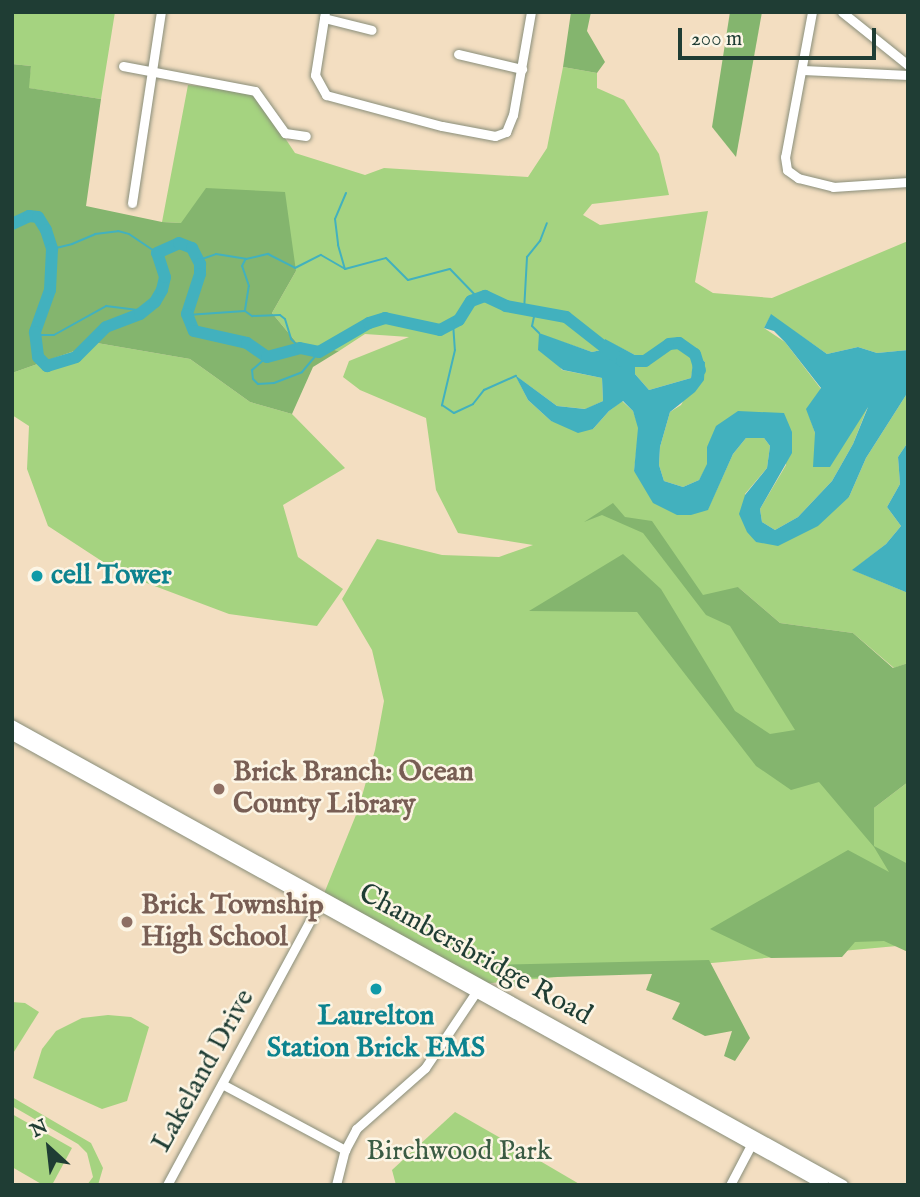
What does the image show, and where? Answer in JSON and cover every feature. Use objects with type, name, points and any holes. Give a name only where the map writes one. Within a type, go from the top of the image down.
[{"type":"main road","name":"Chambersbridge Road","points":[[12,725],[824,1185]]},
{"type":"main road","name":"Chambersbridge Road","points":[[12,735],[319,904],[843,1185]]},
{"type":"street","points":[[132,203],[161,12]]},
{"type":"street","points":[[372,30],[325,15],[315,75],[323,93],[442,127],[495,136],[506,132],[513,115],[531,12]]},
{"type":"street","points":[[812,12],[785,157],[787,170],[798,178],[833,187],[908,183]]},
{"type":"street","points":[[842,12],[906,70]]},
{"type":"street","points":[[457,54],[522,69]]},
{"type":"street","points":[[122,66],[255,91],[285,133],[306,136]]},
{"type":"street","points":[[803,70],[906,70]]},
{"type":"street","name":"Lakeland Drive","points":[[167,1185],[319,904]]},
{"type":"street","points":[[336,1185],[345,1150],[365,1120],[425,1069],[479,988]]},
{"type":"street","points":[[222,1084],[345,1150]]},
{"type":"street","points":[[730,1185],[751,1145]]},
{"type":"green space","points":[[12,12],[115,12],[101,99],[28,88],[31,66],[12,64]]},
{"type":"green space","points":[[571,12],[591,12],[587,31],[605,62],[597,73],[563,67]]},
{"type":"green space","points":[[730,12],[762,12],[736,157],[712,127]]},
{"type":"green space","points":[[12,64],[31,66],[29,88],[101,99],[86,206],[162,222],[181,223],[206,188],[285,192],[296,271],[272,313],[296,342],[339,351],[313,367],[292,414],[250,402],[190,359],[97,343],[12,373]]},
{"type":"green space","points":[[563,67],[597,73],[597,88],[624,100],[659,154],[669,195],[592,204],[583,215],[600,225],[708,211],[695,282],[713,293],[772,298],[908,241],[908,350],[877,353],[858,347],[827,354],[771,315],[764,328],[785,342],[821,389],[807,409],[815,433],[870,401],[853,444],[832,481],[798,517],[775,530],[762,522],[760,509],[786,465],[784,413],[707,447],[708,464],[699,480],[683,487],[664,481],[659,465],[660,447],[670,412],[681,405],[705,362],[695,355],[691,378],[649,390],[635,374],[635,355],[605,340],[601,350],[592,352],[539,334],[562,370],[602,378],[603,401],[586,409],[557,406],[516,376],[528,400],[551,421],[593,429],[622,401],[633,411],[639,428],[634,471],[708,509],[733,454],[746,438],[764,438],[770,446],[767,468],[745,494],[756,542],[849,497],[866,458],[908,392],[908,442],[898,457],[900,484],[887,507],[901,526],[886,544],[853,570],[908,593],[908,663],[894,668],[853,633],[780,623],[738,587],[873,830],[874,808],[908,782],[908,945],[481,984],[323,896],[358,810],[375,750],[384,701],[372,650],[342,599],[377,539],[442,555],[499,557],[533,545],[458,533],[436,490],[426,418],[360,390],[343,377],[349,361],[409,337],[365,334],[339,351],[296,342],[272,313],[296,271],[181,223],[162,222],[188,85],[248,91],[263,105],[295,153],[365,175],[384,168],[528,177],[547,148]]},
{"type":"green space","points":[[97,343],[190,359],[250,402],[292,414],[345,468],[283,505],[298,557],[343,589],[317,626],[229,614],[120,573],[48,526],[27,469],[29,426],[12,415],[12,373]]},
{"type":"green space","points":[[613,503],[625,517],[652,521],[703,595],[738,587],[780,623],[853,633],[893,668],[908,663],[908,782],[874,808],[874,846],[908,864],[908,952],[884,941],[855,942],[842,957],[771,958],[710,929],[848,850],[889,872],[874,847],[819,782],[791,790],[756,766],[637,612],[529,611],[623,554],[661,589],[735,711],[770,734],[795,730],[730,626],[706,615],[643,533],[602,515],[584,522]]},
{"type":"green space","points":[[437,934],[491,965],[709,960],[750,1038],[735,1061],[724,1056],[732,1031],[705,1036],[672,1019],[680,1003],[646,990],[652,974],[522,978],[516,987],[433,941]]},
{"type":"green space","points":[[12,1002],[25,1003],[39,1012],[12,1055]]},
{"type":"green space","points":[[108,1015],[131,1017],[149,1027],[127,1101],[102,1109],[33,1078],[42,1049],[56,1031],[82,1018]]},
{"type":"green space","points":[[12,1097],[91,1143],[103,1168],[98,1185],[87,1185],[93,1177],[87,1153],[78,1144],[12,1106]]},
{"type":"green space","name":"Birchwood Park","points":[[455,1112],[581,1185],[396,1185],[392,1170]]},
{"type":"green space","points":[[12,1114],[72,1148],[52,1185],[43,1185],[12,1167]]},
{"type":"water","points":[[771,314],[827,354],[858,347],[877,353],[908,350],[908,392],[866,458],[849,497],[818,526],[778,546],[756,542],[747,532],[739,514],[745,495],[767,468],[770,446],[764,438],[746,438],[733,454],[708,510],[691,515],[677,515],[653,503],[634,471],[638,428],[633,411],[623,401],[609,411],[593,429],[578,433],[551,421],[528,400],[515,375],[557,406],[585,409],[603,401],[602,378],[563,370],[538,350],[539,333],[592,352],[601,350],[605,339],[635,355],[635,374],[649,390],[691,378],[694,354],[705,362],[704,380],[695,392],[670,412],[660,447],[659,465],[664,481],[683,487],[699,480],[707,464],[707,447],[716,426],[738,411],[784,413],[792,432],[792,453],[760,509],[762,522],[775,530],[798,517],[832,481],[853,444],[868,407],[830,467],[813,467],[815,433],[806,409],[821,388],[785,342],[774,331],[764,328]]},
{"type":"water","points":[[908,442],[908,593],[852,570],[886,544],[901,526],[887,507],[900,484],[898,457]]},
{"type":"waterway","points":[[346,193],[335,219],[338,245],[345,269],[386,258],[408,280],[450,269],[477,297]]},
{"type":"waterway","points":[[12,224],[29,216],[38,217],[46,230],[52,249],[50,290],[35,332],[38,357],[47,366],[76,357],[106,327],[140,314],[155,302],[165,277],[157,253],[179,243],[192,248],[200,264],[200,274],[187,314],[194,331],[247,343],[267,357],[300,348],[319,352],[369,323],[385,318],[440,330],[459,320],[471,301],[485,296],[506,306],[566,317],[622,361],[645,361],[669,344],[679,343],[695,354],[700,370]]},
{"type":"waterway","points":[[524,311],[527,257],[540,241],[547,223]]},
{"type":"waterway","points":[[52,249],[95,234],[118,231],[129,234],[157,253]]},
{"type":"waterway","points":[[199,260],[216,254],[246,259],[268,254],[295,268],[321,255],[345,269]]},
{"type":"waterway","points":[[245,260],[242,266],[249,286],[245,310]]},
{"type":"waterway","points":[[35,335],[54,335],[106,306],[146,311]]},
{"type":"waterway","points":[[187,315],[245,311],[252,316],[280,315],[285,319],[291,339],[300,348]]},
{"type":"waterway","points":[[535,312],[532,326],[539,333]]},
{"type":"waterway","points":[[453,323],[455,350],[442,405],[454,413],[473,404],[484,390],[516,376]]},
{"type":"waterway","points":[[267,357],[252,370],[253,379],[258,384],[274,383],[302,372],[319,352]]},
{"type":"place","name":"cell Tower","points":[[37,576]]},
{"type":"place","name":"Brick Branch: Ocean County Library","points":[[219,789]]},
{"type":"place","name":"Brick Township High School","points":[[127,922]]},
{"type":"place","name":"Laurelton Station Brick EMS","points":[[376,989]]}]
